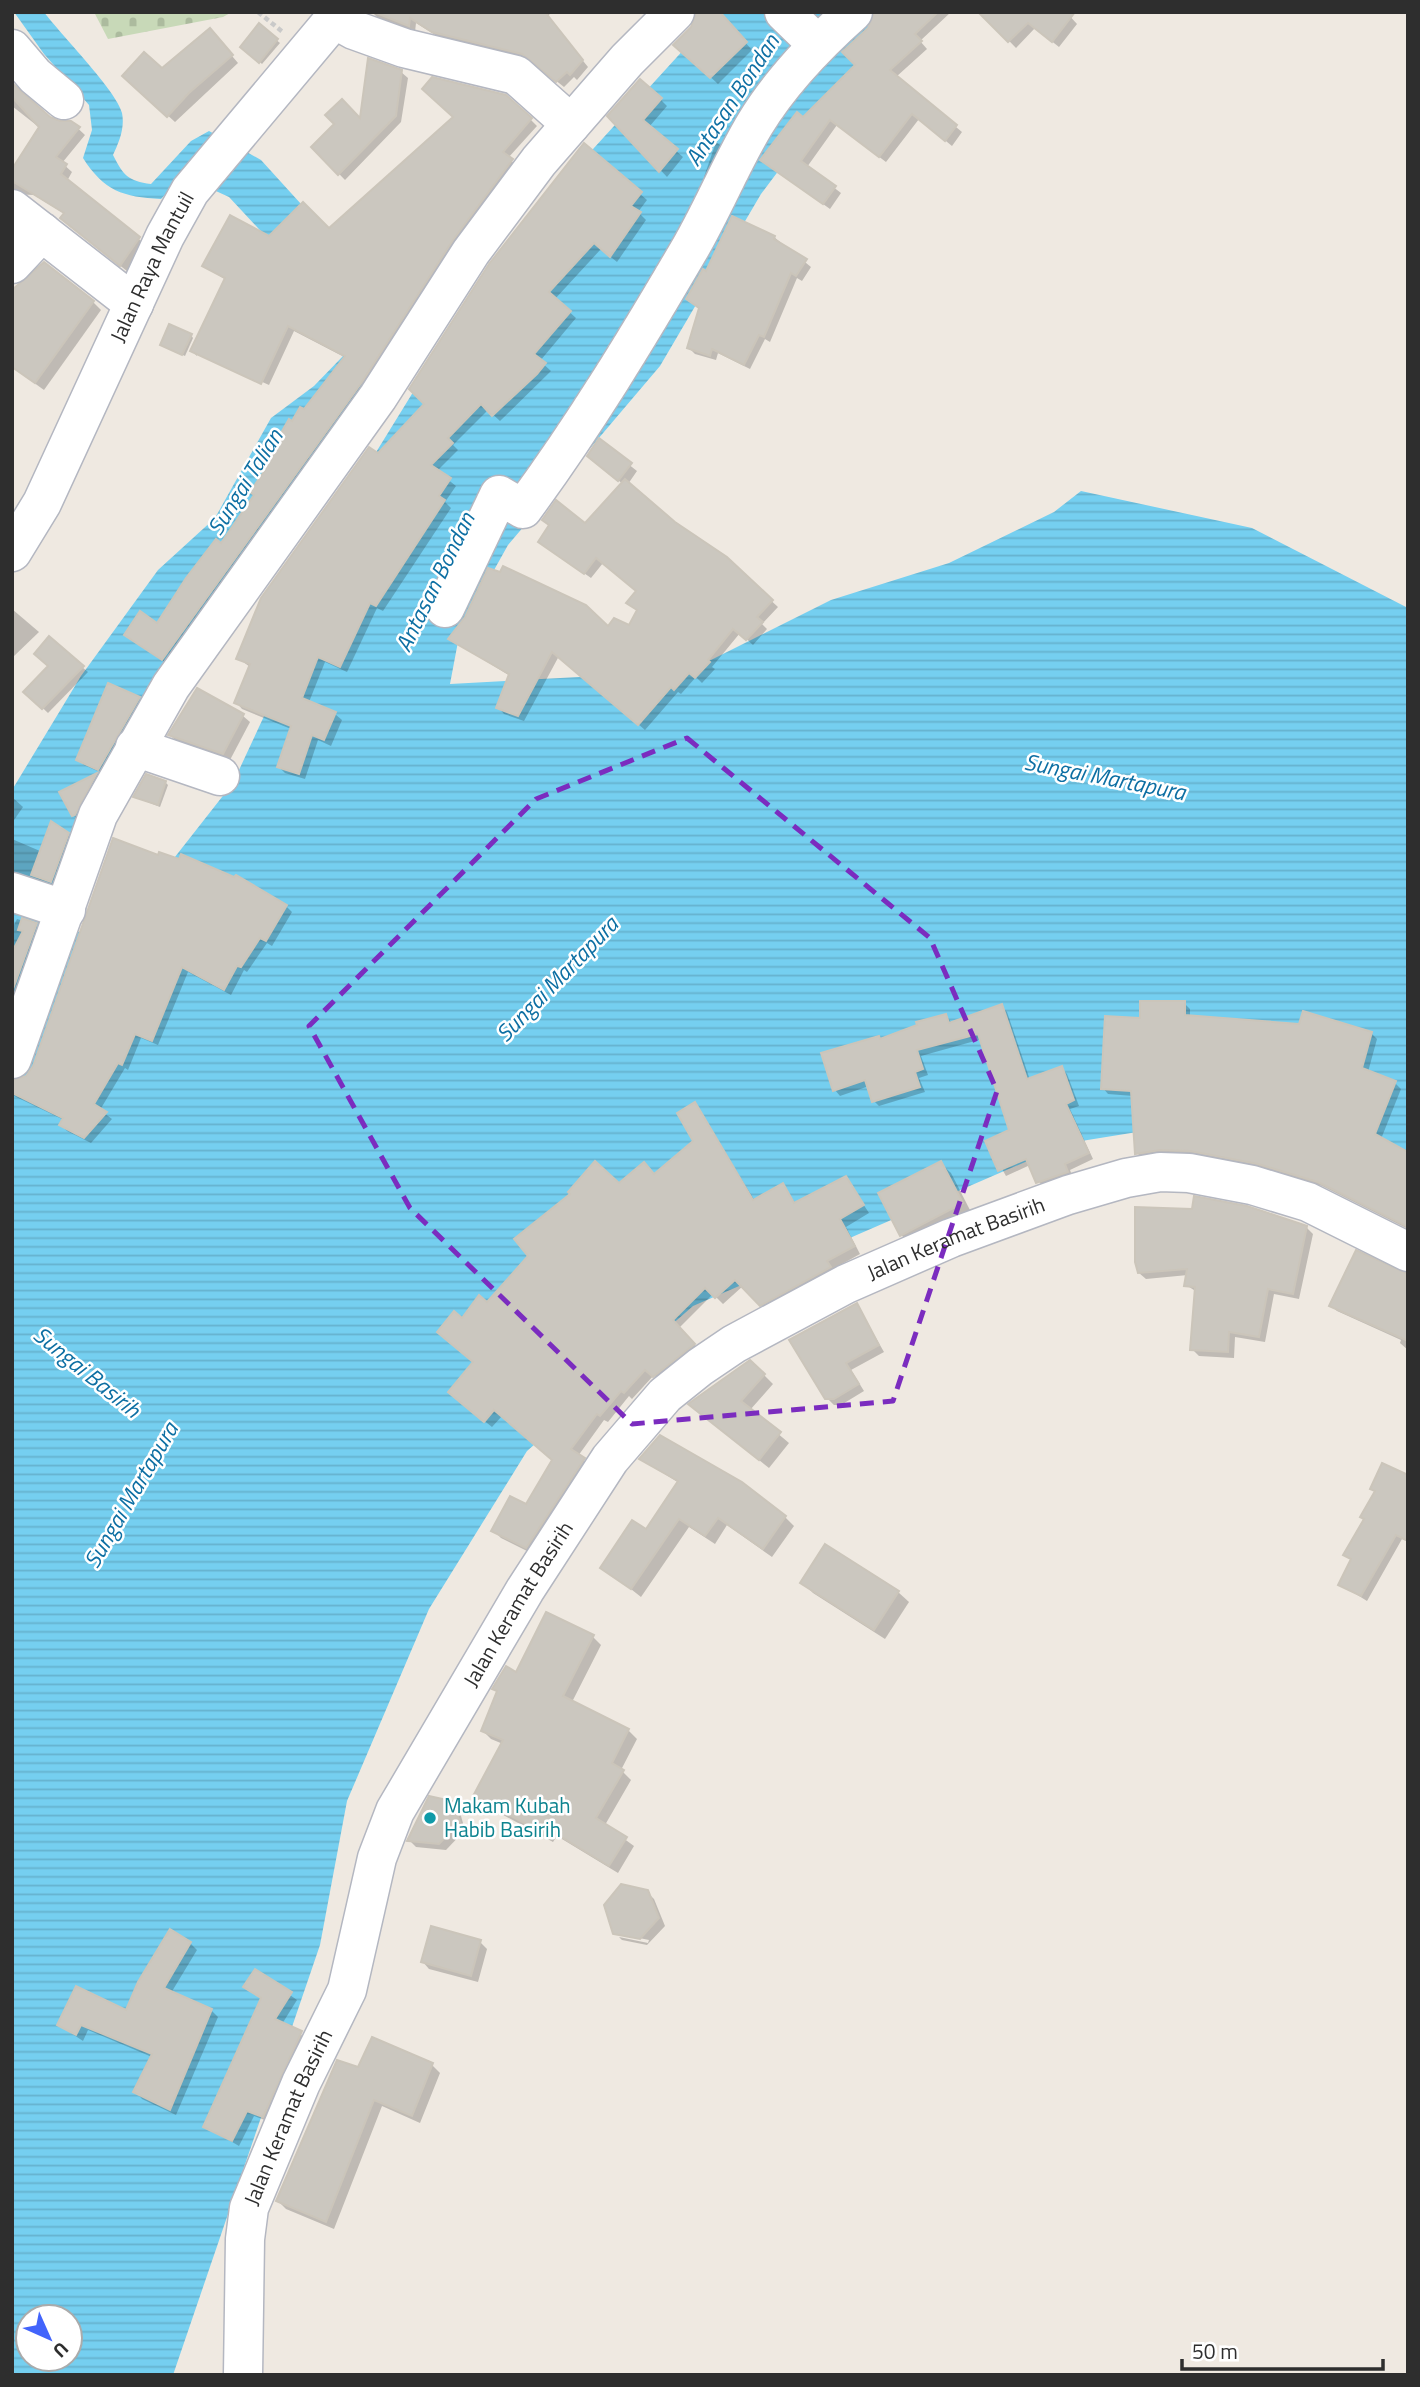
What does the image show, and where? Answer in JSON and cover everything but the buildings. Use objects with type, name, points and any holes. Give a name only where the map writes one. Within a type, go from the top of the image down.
[{"type":"street","points":[[12,1059],[98,815],[172,686],[378,397],[471,252],[539,160],[675,12]]},
{"type":"street","points":[[784,12],[817,44]]},
{"type":"street","points":[[445,608],[499,495],[523,509],[587,422],[690,248],[755,124],[775,94],[817,44],[853,12]]},
{"type":"street","points":[[337,16],[354,30],[404,48],[516,75],[571,124]]},
{"type":"street","name":"Jalan Raya Mantuil","points":[[12,552],[42,503],[134,303],[190,191],[337,16]]},
{"type":"street","points":[[12,49],[35,76],[64,100]]},
{"type":"street","points":[[12,264],[27,220],[134,303]]},
{"type":"street","points":[[135,747],[220,776]]},
{"type":"street","points":[[12,892],[66,910]]},
{"type":"street","name":"Jalan Keramat Basirih","points":[[243,2375],[245,2239],[249,2208],[301,2083],[347,1990],[377,1858],[395,1811],[525,1590],[630,1433],[666,1395],[700,1367],[846,1284],[951,1238],[1068,1195],[1126,1178],[1160,1172],[1189,1173],[1252,1185],[1308,1202],[1408,1252]]},
{"type":"highlighted area","points":[[687,738],[930,938],[997,1091],[893,1401],[632,1424],[410,1208],[309,1026],[536,799]]},
{"type":"green space","points":[[94,12],[232,12],[223,17],[108,39]]},
{"type":"water","points":[[14,12],[44,12],[110,91],[118,103],[123,119],[121,135],[113,155],[127,176],[151,184],[191,141],[209,131],[261,160],[331,237],[388,322],[356,397],[125,726],[75,825],[59,930],[91,933],[160,876],[233,783],[284,673],[330,527],[500,251],[718,12],[929,12],[824,110],[761,194],[660,366],[508,545],[460,631],[450,684],[617,675],[711,660],[831,600],[949,563],[1054,512],[1081,491],[1252,528],[1408,608],[1408,1203],[1193,1123],[1069,1143],[693,1306],[527,1451],[429,1609],[347,1801],[320,1945],[173,2375],[12,2375],[12,790],[81,676],[158,570],[215,518],[271,418],[314,386],[344,355],[270,241],[229,197],[183,176],[161,199],[125,194],[99,178],[83,158],[92,130],[89,105],[44,54]]},
{"type":"place","name":"Makam Kubah Habib Basirih","points":[[430,1818]]},
{"type":"water label","name":"Antasan Bondan","points":[[732,100]]},
{"type":"water label","name":"Sungai Talian","points":[[245,482]]},
{"type":"water label","name":"Antasan Bondan","points":[[435,582]]},
{"type":"water label","name":"Sungai Martapura","points":[[1105,777]]},
{"type":"water label","name":"Sungai Martapura","points":[[557,979]]},
{"type":"water label","name":"Sungai Basirih","points":[[87,1372]]},
{"type":"water label","name":"Sungai Martapura","points":[[131,1495]]}]
